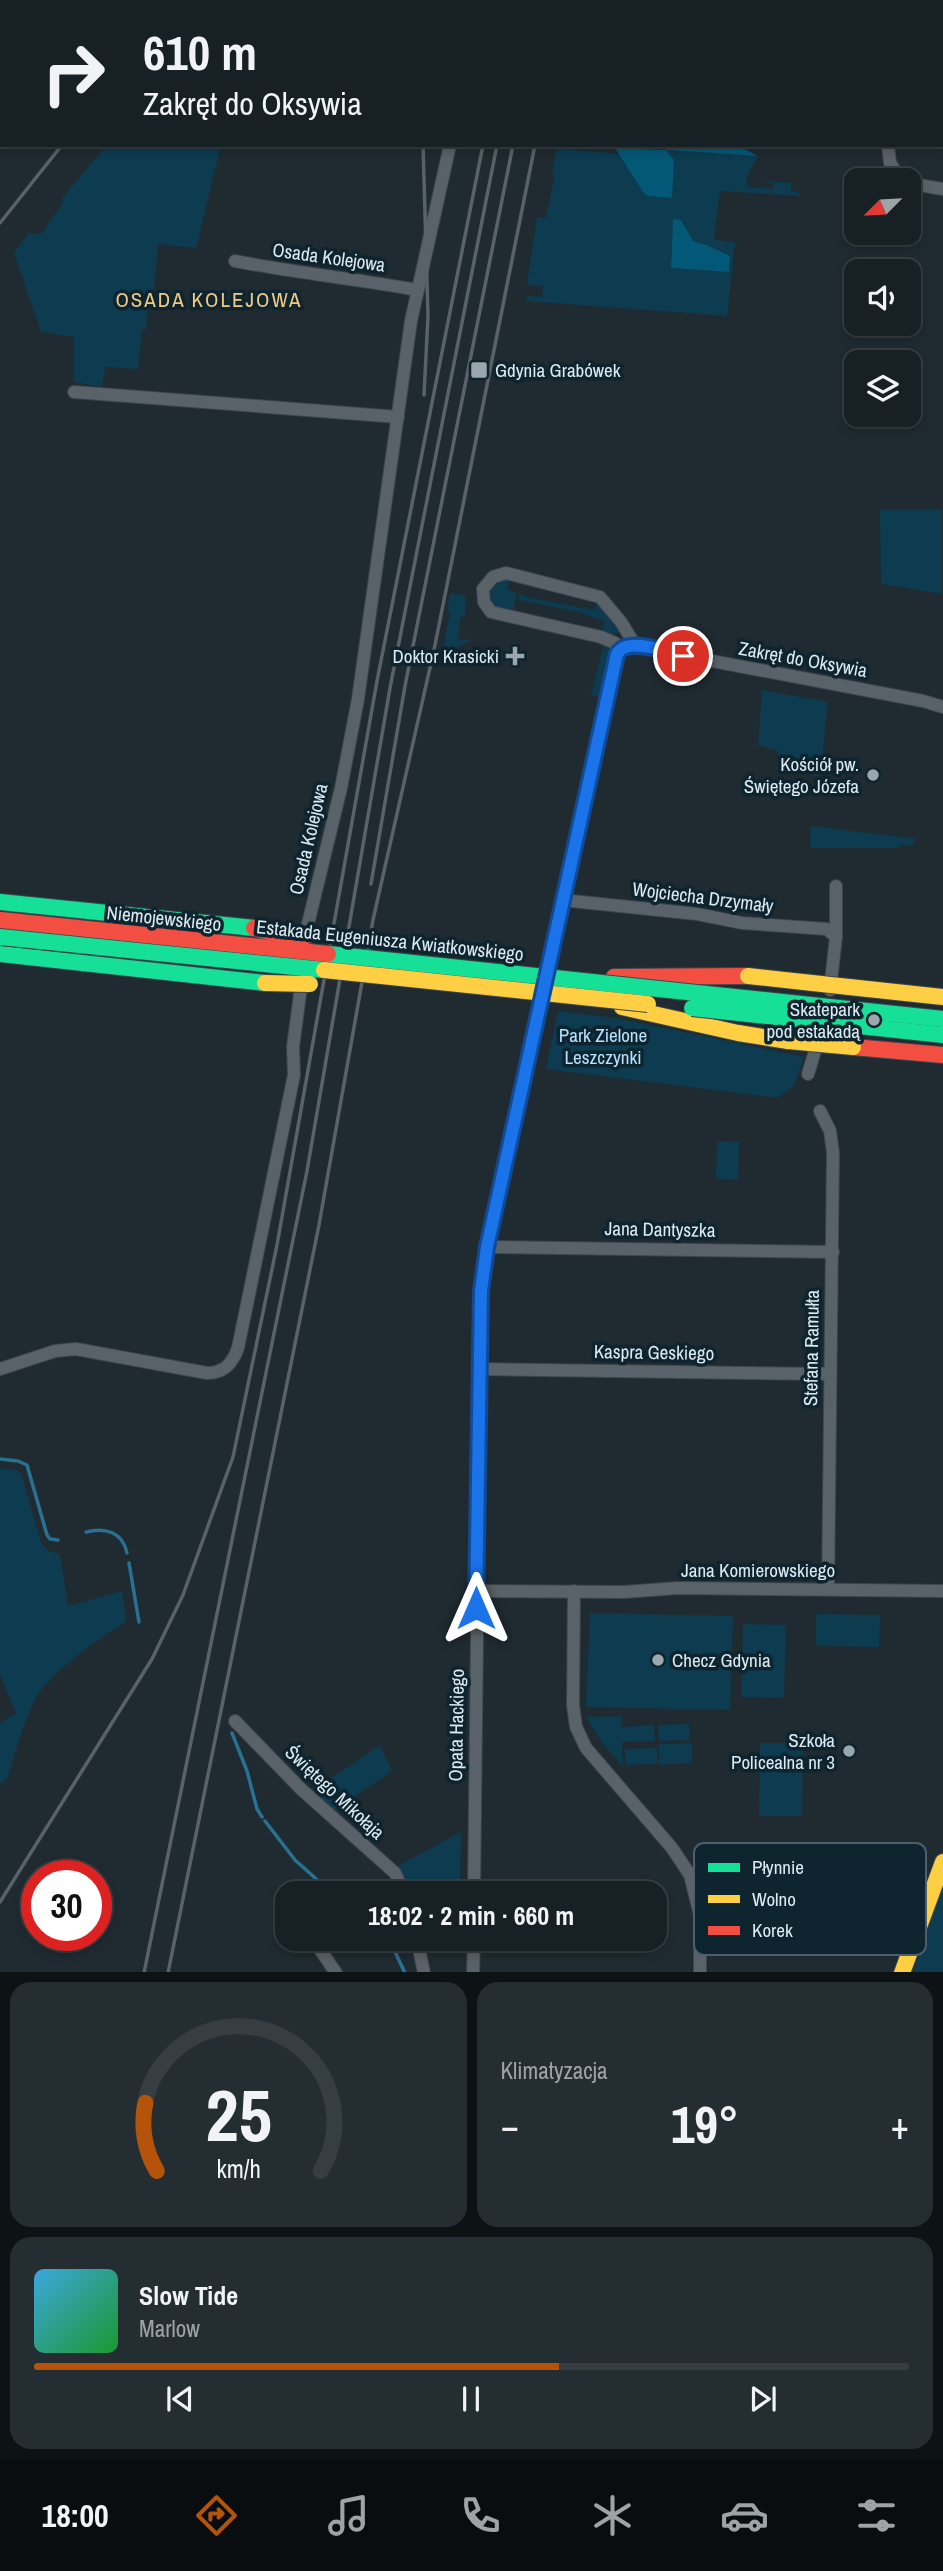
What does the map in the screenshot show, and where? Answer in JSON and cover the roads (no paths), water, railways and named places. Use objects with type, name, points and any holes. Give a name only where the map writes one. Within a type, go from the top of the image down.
[{"type":"main road","points":[[0,902],[254,928],[397,962]]},
{"type":"main road","name":"Estakada Eugeniusza Kwiatkowskiego","points":[[0,920],[943,1019]]},
{"type":"main road","name":"Estakada Eugeniusza Kwiatkowskiego","points":[[0,937],[943,1035]]},
{"type":"main road","points":[[0,954],[265,983],[318,984],[407,980]]},
{"type":"main road","points":[[552,977],[747,976],[943,997]]},
{"type":"main road","points":[[554,994],[738,1033],[943,1055]]},
{"type":"main road","points":[[926,1907],[943,1861]]},
{"type":"main road","points":[[902,1972],[908,1955]]},
{"type":"street","name":"Osada Kolejowa","points":[[0,1369],[55,1351],[76,1349],[207,1373],[218,1372],[229,1366],[238,1348],[294,1075],[293,1047],[307,928],[341,788],[358,699],[418,289],[450,147]]},
{"type":"street","points":[[888,147],[890,163],[894,168]]},
{"type":"street","points":[[921,186],[943,189]]},
{"type":"street","name":"Osada Kolejowa","points":[[235,261],[291,272],[418,289]]},
{"type":"street","points":[[74,392],[398,417]]},
{"type":"street","points":[[620,648],[601,637],[491,612],[484,602],[483,589],[493,577],[506,573],[600,597],[621,622],[635,645]]},
{"type":"street","name":"Zakręt do Oksywia","points":[[620,648],[635,645],[943,707]]},
{"type":"street","name":"Opata Hackiego","points":[[474,1881],[480,1299],[487,1247],[620,648]]},
{"type":"street","name":"Zakręt do Oksywia","points":[[923,701],[943,698]]},
{"type":"street","points":[[808,1074],[828,1003],[835,966],[836,886]]},
{"type":"street","name":"Wojciecha Drzymały","points":[[562,900],[698,914],[742,923],[827,929],[836,937]]},
{"type":"street","name":"Niemojewskiego","points":[[0,920],[230,944],[283,943],[304,960],[280,971],[229,961],[0,937]]},
{"type":"street","name":"Stefana Ramułta","points":[[821,1111],[830,1131],[833,1153],[828,1589]]},
{"type":"street","name":"Jana Dantyszka","points":[[487,1247],[833,1252]]},
{"type":"street","name":"Kaspra Geskiego","points":[[478,1369],[830,1372]]},
{"type":"street","name":"Jana Komierowskiego","points":[[476,1591],[943,1591]]},
{"type":"street","points":[[574,1591],[573,1705],[576,1727],[586,1748],[672,1848],[690,1875],[694,1891]]},
{"type":"street","name":"Świętego Mikołaja","points":[[235,1721],[301,1789],[395,1873],[399,1881]]},
{"type":"street","points":[[321,1951],[336,1972]]},
{"type":"street","points":[[420,1951],[424,1972]]},
{"type":"street","points":[[474,1951],[474,1972]]},
{"type":"waterway","points":[[0,1459],[27,1465],[47,1535],[50,1539],[58,1540]]},
{"type":"waterway","points":[[86,1532],[100,1530],[112,1533],[122,1540],[127,1553]]},
{"type":"waterway","points":[[129,1563],[139,1622]]},
{"type":"waterway","points":[[232,1733],[262,1817]]},
{"type":"waterway","points":[[265,1821],[295,1860],[318,1881]]},
{"type":"waterway","points":[[395,1951],[405,1972]]},
{"type":"railway","points":[[0,223],[60,147]]},
{"type":"railway","points":[[423,147],[428,316],[424,395]]},
{"type":"railway","points":[[0,1902],[152,1659],[183,1595],[233,1457],[277,1245],[377,681],[483,147]]},
{"type":"railway","points":[[144,1972],[307,1171],[390,688],[497,147]]},
{"type":"railway","points":[[371,884],[405,686],[513,147]]},
{"type":"railway","points":[[168,1972],[319,1225],[373,920],[434,650],[535,147]]},
{"type":"place","name":"Gdynia Grabówek","points":[[479,370]]},
{"type":"place","name":"Doktor Krasicki","points":[[515,656]]},
{"type":"place","name":"Kościół pw. Świętego Józefa","points":[[873,775]]},
{"type":"place","name":"Skatepark pod estakadą","points":[[874,1020]]},
{"type":"place","name":"Checz Gdynia","points":[[658,1660]]},
{"type":"place","name":"Szkoła Policealna nr 3","points":[[849,1751]]},
{"type":"district","name":"OSADA KOLEJOWA","points":[[209,300]]},
{"type":"park label","name":"Park Zielone Leszczynki","points":[[603,1046]]}]
